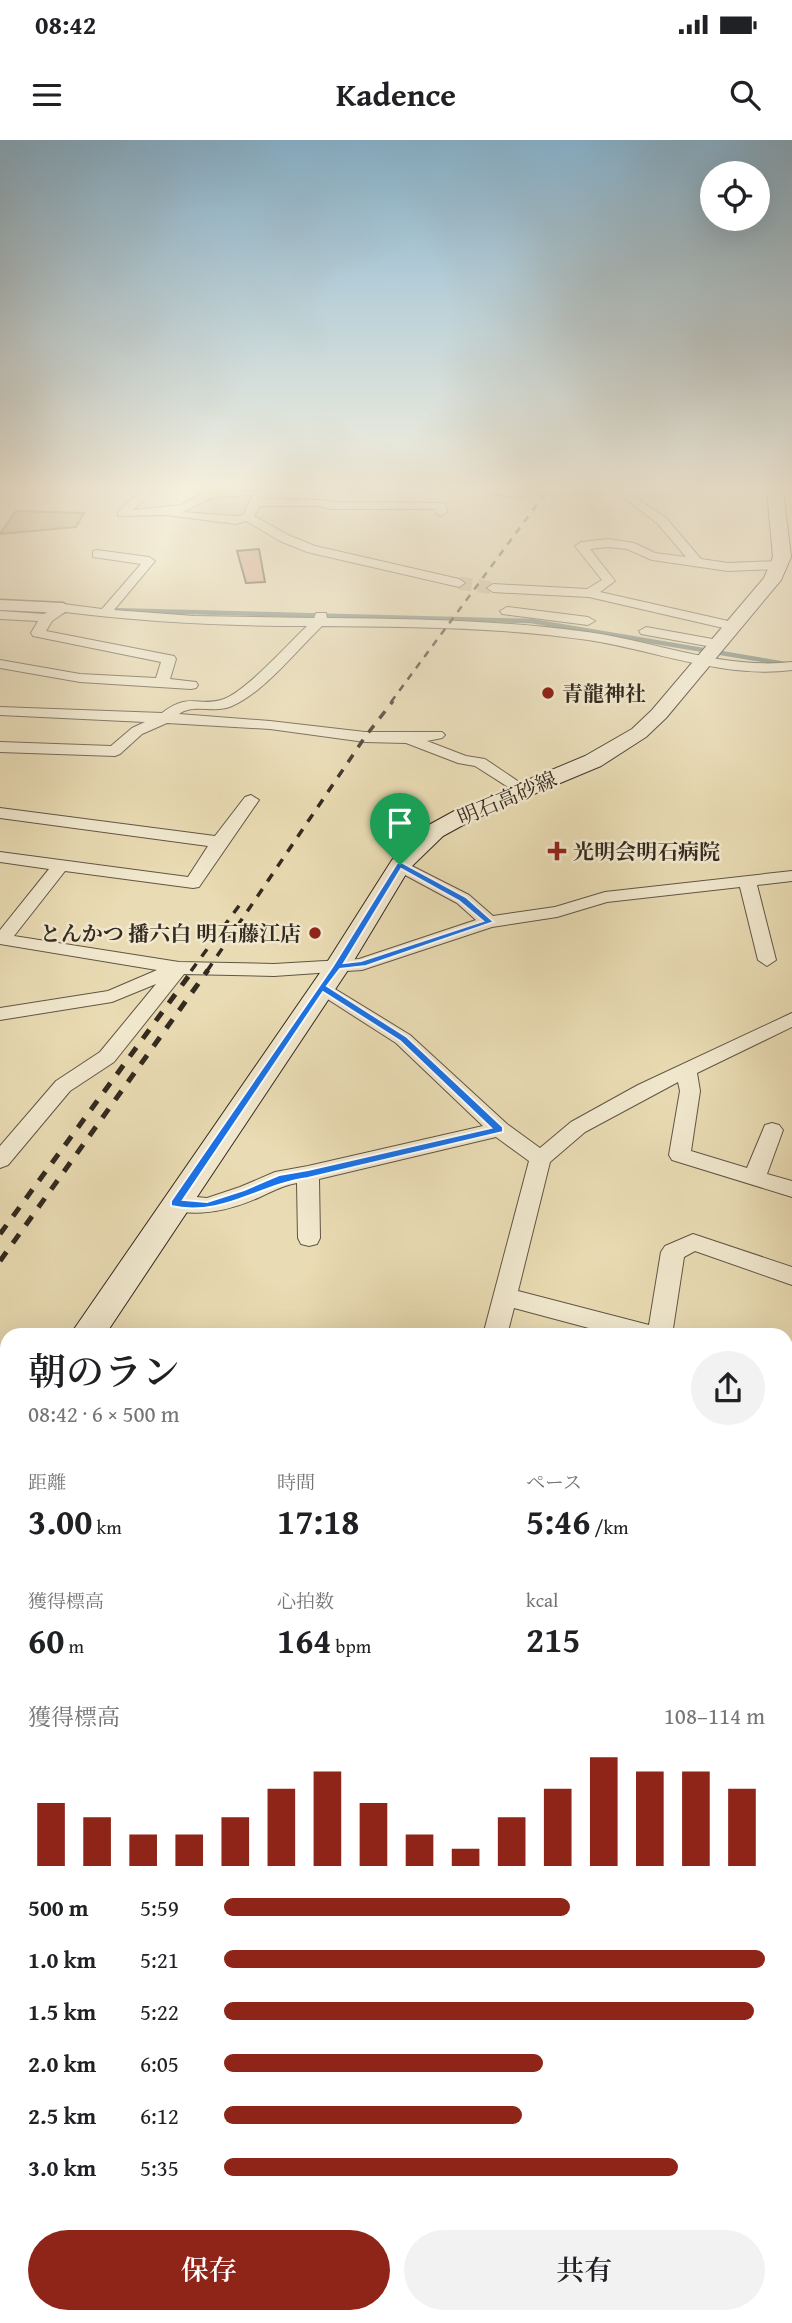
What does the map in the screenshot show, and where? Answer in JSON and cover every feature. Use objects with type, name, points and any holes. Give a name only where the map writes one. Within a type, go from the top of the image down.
[{"type":"main road","name":"明石高砂線","points":[[92,1328],[329,977],[400,865],[435,831],[593,761],[639,733],[659,714],[761,593]]},
{"type":"street","points":[[107,610],[124,593]]},
{"type":"street","points":[[589,593],[732,626]]},
{"type":"street","points":[[63,608],[47,618],[38,633],[169,659],[162,683]]},
{"type":"street","points":[[3,610],[63,608],[321,615],[494,625],[712,650]]},
{"type":"street","points":[[3,610],[47,618]]},
{"type":"street","points":[[0,747],[115,751],[136,731],[165,718],[182,705],[227,703],[253,685],[321,615],[463,610]]},
{"type":"street","points":[[491,611],[553,615],[608,625]]},
{"type":"street","points":[[636,629],[712,650],[758,667],[792,666]]},
{"type":"street","points":[[0,664],[80,678],[191,685]]},
{"type":"street","points":[[0,711],[270,725],[365,737],[408,738],[437,735]]},
{"type":"street","points":[[408,738],[463,760],[479,762],[522,791]]},
{"type":"street","points":[[0,857],[193,883],[219,842],[251,800]]},
{"type":"street","points":[[0,828],[6,813],[219,842]]},
{"type":"street","points":[[61,865],[1,939],[179,968],[274,970],[329,977],[489,922],[557,912],[605,897],[792,876]]},
{"type":"street","points":[[400,865],[463,899],[489,922]]},
{"type":"street","points":[[748,882],[767,960]]},
{"type":"street","points":[[0,1014],[112,996],[179,968]]},
{"type":"street","points":[[0,1160],[63,1087],[107,1057],[179,968]]},
{"type":"street","points":[[329,977],[403,1039],[499,1129],[540,1160]]},
{"type":"street","points":[[497,1328],[540,1160],[578,1127],[686,1070],[792,1019]]},
{"type":"street","points":[[686,1070],[690,1091],[680,1155],[792,1189]]},
{"type":"street","points":[[175,1203],[207,1206],[248,1193],[283,1177],[308,1174],[499,1129]]},
{"type":"street","points":[[755,1177],[772,1130]]},
{"type":"street","points":[[308,1174],[309,1238]]},
{"type":"street","points":[[661,1328],[673,1252],[693,1242],[792,1276]]},
{"type":"street","points":[[505,1297],[623,1328]]},
{"type":"waterway","points":[[107,610],[531,621],[792,665]]},
{"type":"railway","points":[[391,702],[472,593]]},
{"type":"railway","points":[[207,971],[365,737],[393,701]]},
{"type":"railway","points":[[191,971],[244,899]]},
{"type":"railway","points":[[0,1234],[193,970]]},
{"type":"railway","points":[[0,1261],[208,970]]},
{"type":"place","name":"青龍神社","points":[[548,693]]},
{"type":"place","name":"光明会明石病院","points":[[557,851]]},
{"type":"place","name":"とんかつ 播六白 明石藤江店","points":[[315,933]]},
{"type":"route","points":[[400,865],[337,967],[322,987],[175,1203],[207,1206],[248,1193],[283,1177],[308,1174],[499,1129],[403,1039],[322,987],[337,967],[362,964],[489,922],[463,899],[400,865]]}]
